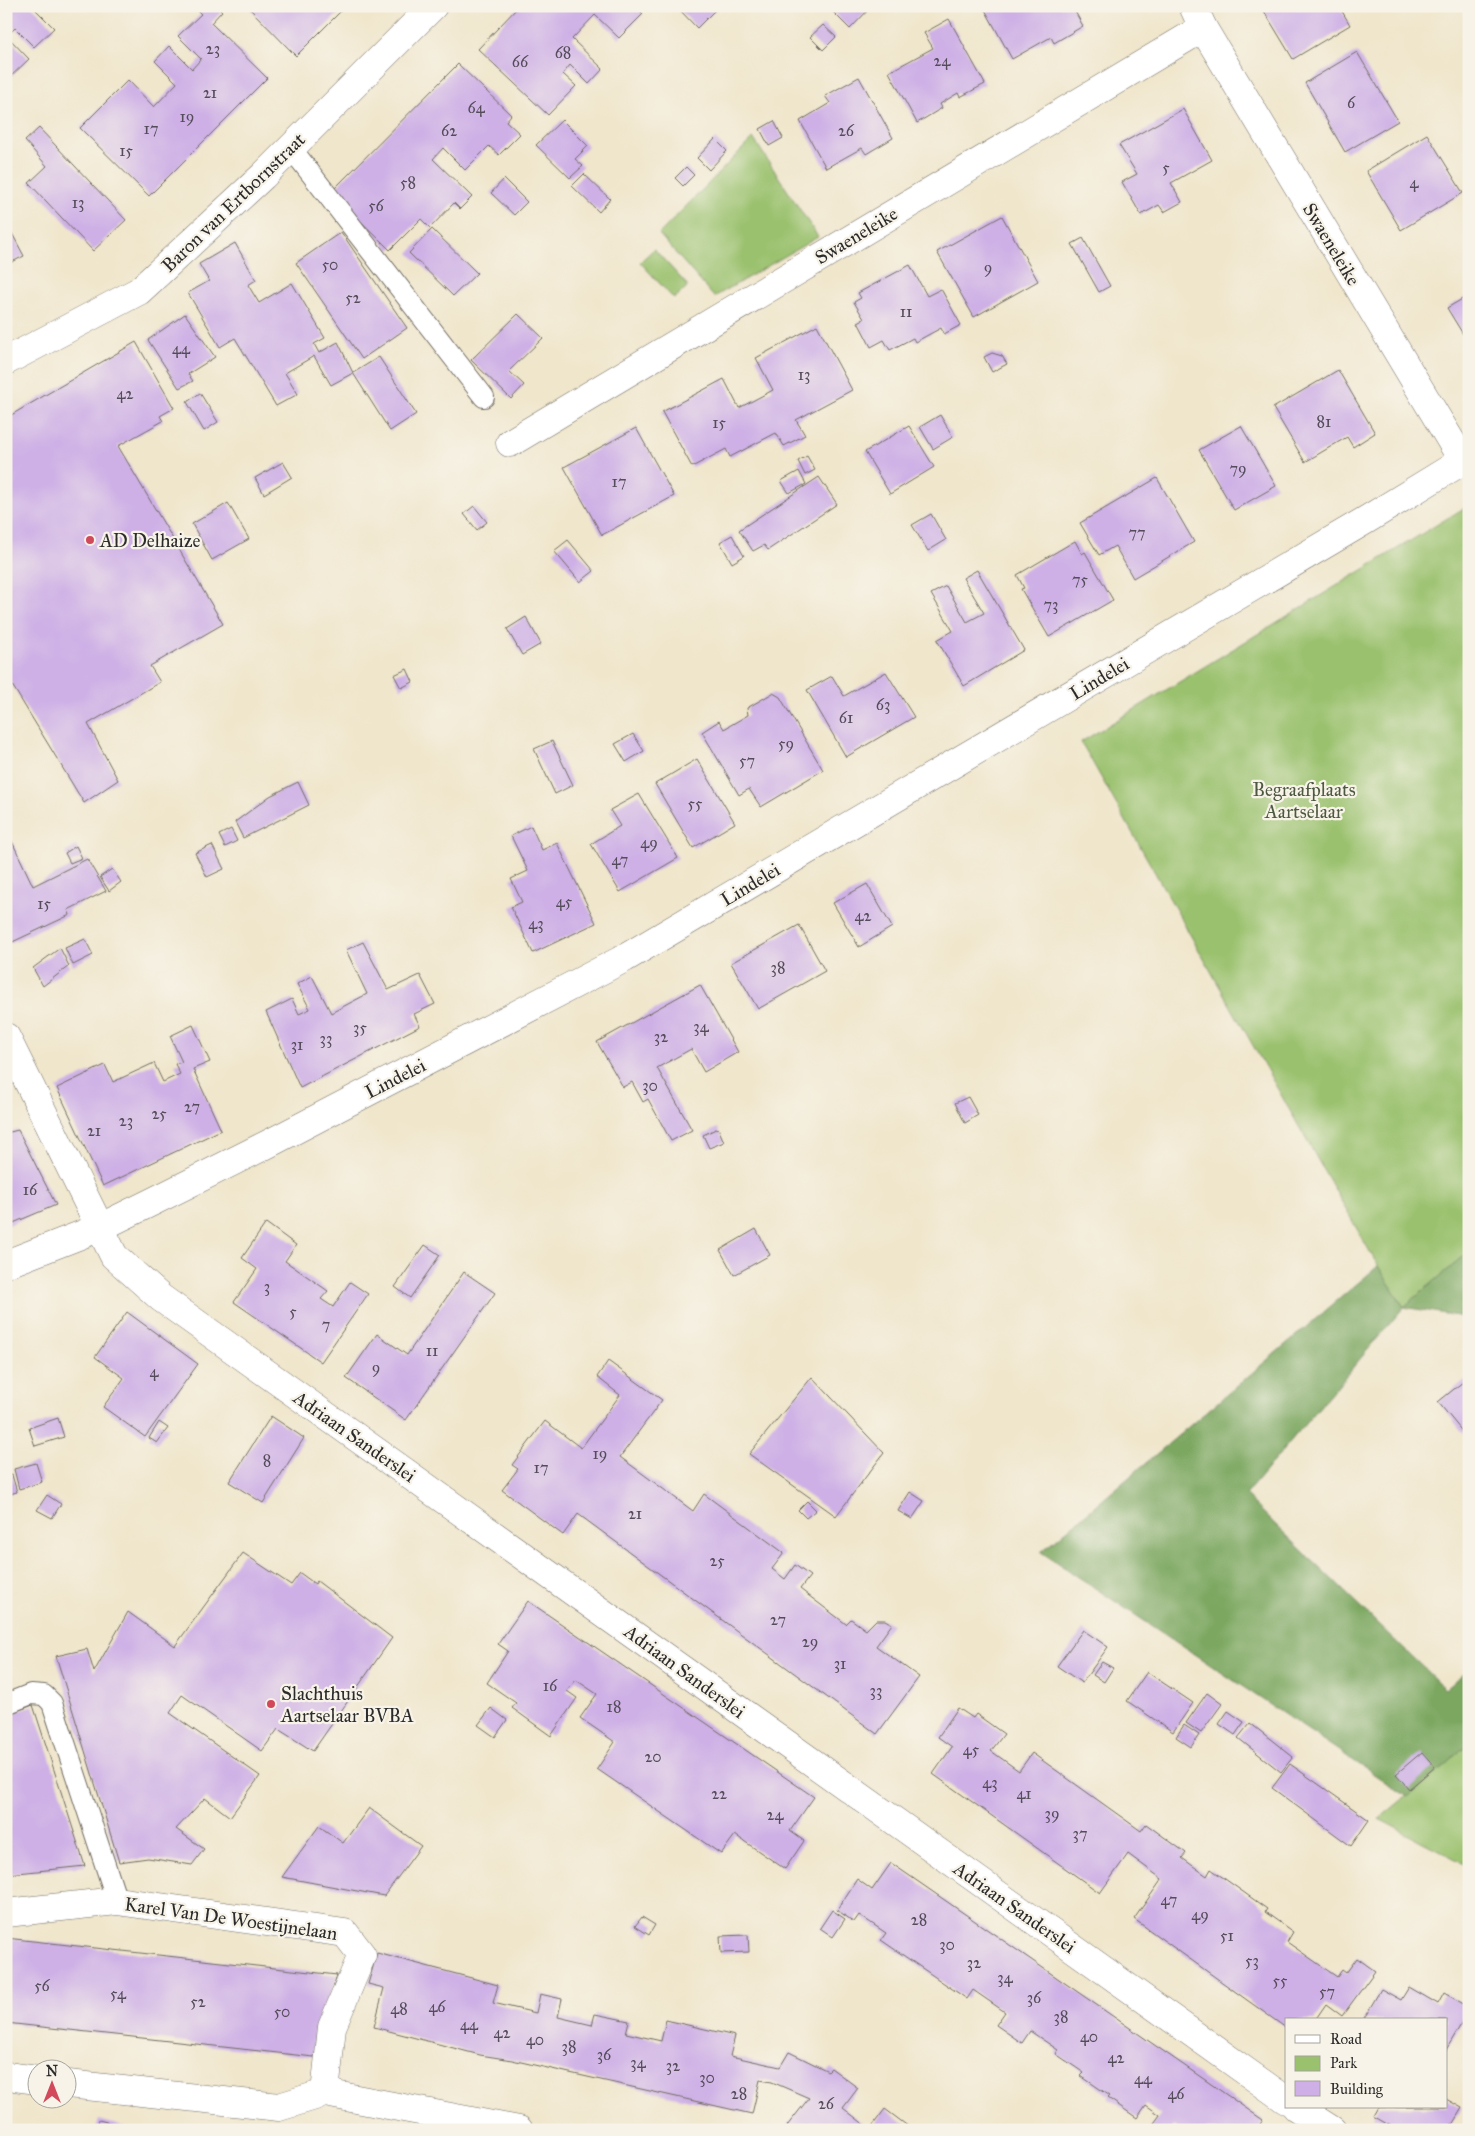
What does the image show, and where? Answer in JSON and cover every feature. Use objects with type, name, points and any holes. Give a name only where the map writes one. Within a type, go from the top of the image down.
[{"type":"street","name":"Baron van Ertbornstraat","points":[[6,361],[139,291],[291,148],[433,6]]},
{"type":"street","name":"Swaeneleike","points":[[510,443],[1198,17],[1466,459]]},
{"type":"street","name":"Lindelei","points":[[6,1264],[101,1227],[268,1144],[625,958],[1466,459]]},
{"type":"street","name":"Adriaan Sanderslei","points":[[6,1037],[114,1256],[161,1298],[1285,2099]]},
{"type":"street","name":"Karel Van De Woestijnelaan","points":[[6,1913],[117,1901],[345,1934],[362,1955],[332,2028],[325,2093]]},
{"type":"street","points":[[6,2076],[28,2079]]},
{"type":"street","points":[[78,2085],[279,2107],[325,2093],[519,2130]]},
{"type":"street","points":[[1298,2108],[1332,2130]]},
{"type":"lane","points":[[291,148],[484,396]]},
{"type":"lane","points":[[6,1704],[31,1694],[44,1694],[52,1703],[117,1901]]},
{"type":"green space","points":[[753,138],[818,237],[714,297],[659,234]]},
{"type":"green space","points":[[654,249],[688,286],[674,299],[640,262]]},
{"type":"green space","name":"Begraafplaats Aartselaar","points":[[1469,505],[1469,1252],[1404,1307],[1378,1266],[1081,742]]},
{"type":"green space","points":[[1469,1252],[1469,1318],[1404,1307]]},
{"type":"green space","points":[[1378,1266],[1404,1307],[1245,1495],[1445,1689],[1469,1669],[1469,1744],[1408,1797],[1041,1552]]},
{"type":"green space","points":[[1469,1744],[1469,1866],[1379,1819]]},
{"type":"building","points":[[6,6],[32,6],[54,28],[34,47],[15,28],[7,36],[29,59],[8,79],[6,77]]},
{"type":"building","points":[[193,6],[217,6],[222,11],[211,23],[267,78],[149,196],[80,128],[128,80],[154,107],[177,83],[155,61],[169,46],[192,69],[201,59],[178,36],[201,14]]},
{"type":"building","points":[[247,6],[346,6],[296,56]]},
{"type":"building","points":[[519,6],[635,6],[643,14],[619,38],[595,15],[572,39],[603,69],[589,84],[570,65],[563,74],[576,86],[548,115],[478,49]]},
{"type":"building","points":[[676,6],[719,6],[697,28]]},
{"type":"building","points":[[827,6],[872,6],[850,29]]},
{"type":"building","points":[[983,6],[1072,6],[1083,26],[1054,43],[1051,37],[1012,59]]},
{"type":"building","points":[[1261,6],[1339,6],[1350,25],[1293,59]]},
{"type":"building","points":[[949,19],[985,84],[960,97],[958,93],[940,104],[942,108],[917,123],[889,72],[933,48],[924,33]]},
{"type":"building","points":[[823,25],[836,37],[823,50],[810,37]]},
{"type":"building","points":[[1357,52],[1398,121],[1345,152],[1305,83]]},
{"type":"building","points":[[458,64],[511,115],[506,121],[520,134],[499,155],[489,146],[465,170],[443,148],[433,159],[472,197],[460,209],[454,203],[430,228],[421,219],[390,250],[331,192]]},
{"type":"building","points":[[859,77],[893,138],[866,154],[862,148],[826,168],[800,121],[830,103],[825,96]]},
{"type":"building","points":[[1183,109],[1212,160],[1171,183],[1182,202],[1164,212],[1159,205],[1141,215],[1122,182],[1137,174],[1119,145]]},
{"type":"building","points":[[562,120],[588,146],[575,159],[583,166],[570,178],[536,145]]},
{"type":"building","points":[[774,121],[783,138],[769,146],[760,129]]},
{"type":"building","points":[[39,128],[126,220],[93,251],[29,183],[47,166],[25,141]]},
{"type":"building","points":[[1427,134],[1463,193],[1401,230],[1366,171]]},
{"type":"building","points":[[715,139],[727,151],[709,170],[697,158]]},
{"type":"building","points":[[686,167],[694,175],[683,186],[675,178]]},
{"type":"building","points":[[584,174],[610,199],[599,212],[572,186]]},
{"type":"building","points":[[504,179],[527,202],[514,215],[491,193]]},
{"type":"building","points":[[1002,216],[1038,281],[974,317],[937,252]]},
{"type":"building","points":[[6,222],[24,256],[6,265]]},
{"type":"building","points":[[432,229],[477,273],[453,296],[409,253]]},
{"type":"building","points":[[341,232],[407,328],[362,359],[296,263]]},
{"type":"building","points":[[1083,238],[1110,286],[1099,292],[1072,244]]},
{"type":"building","points":[[235,243],[256,280],[248,285],[259,303],[292,283],[325,338],[314,344],[319,353],[338,342],[353,373],[331,385],[314,356],[285,373],[298,394],[276,406],[235,338],[220,347],[188,293],[209,281],[199,264]]},
{"type":"building","points":[[910,265],[927,296],[941,289],[961,325],[944,334],[941,328],[915,342],[913,338],[890,350],[884,340],[871,347],[858,322],[864,319],[854,302],[861,298],[858,293]]},
{"type":"building","points":[[1469,295],[1469,344],[1447,308]]},
{"type":"building","points":[[185,314],[215,357],[188,374],[193,381],[179,388],[148,340]]},
{"type":"building","points":[[518,314],[543,338],[509,371],[524,385],[511,399],[471,360]]},
{"type":"building","points":[[817,325],[852,390],[796,420],[805,435],[784,446],[776,433],[730,457],[726,449],[692,467],[662,412],[724,379],[739,408],[773,390],[756,358]]},
{"type":"building","name":"AD Delhaize","points":[[136,342],[174,408],[160,416],[163,421],[118,446],[223,624],[150,666],[160,682],[88,724],[118,780],[84,803],[6,675],[6,418]]},
{"type":"building","points":[[992,353],[1002,356],[1007,364],[992,372],[984,357]]},
{"type":"building","points":[[379,357],[416,414],[390,431],[353,373]]},
{"type":"building","points":[[1338,370],[1375,433],[1353,447],[1347,437],[1305,462],[1273,408]]},
{"type":"building","points":[[200,393],[218,422],[204,431],[187,402]]},
{"type":"building","points":[[940,415],[953,437],[933,449],[920,427]]},
{"type":"building","points":[[909,426],[934,467],[890,494],[865,452]]},
{"type":"building","points":[[1241,426],[1276,486],[1234,510],[1199,450]]},
{"type":"building","points":[[636,428],[674,496],[602,535],[564,467]]},
{"type":"building","points":[[807,456],[815,470],[805,475],[798,461]]},
{"type":"building","points":[[283,462],[292,477],[264,494],[255,478]]},
{"type":"building","points":[[799,471],[806,484],[789,493],[781,481]]},
{"type":"building","points":[[819,477],[837,504],[768,550],[764,545],[753,551],[739,530]]},
{"type":"building","points":[[1157,478],[1194,542],[1133,578],[1115,546],[1099,555],[1080,523]]},
{"type":"building","points":[[228,503],[249,539],[212,560],[192,524]]},
{"type":"building","points":[[474,506],[487,522],[477,530],[464,514]]},
{"type":"building","points":[[931,514],[946,540],[928,551],[912,525]]},
{"type":"building","points":[[732,535],[744,556],[732,563],[720,542]]},
{"type":"building","points":[[568,540],[594,571],[580,582],[554,551]]},
{"type":"building","points":[[1075,541],[1082,554],[1085,552],[1113,600],[1049,637],[1021,589],[1024,588],[1017,575]]},
{"type":"building","points":[[977,570],[1024,650],[964,686],[937,640],[953,631],[931,594],[946,586],[967,622],[984,613],[963,578]]},
{"type":"building","points":[[526,617],[541,644],[522,655],[507,629]]},
{"type":"building","points":[[407,669],[413,682],[401,688],[394,675]]},
{"type":"building","points":[[886,672],[914,717],[846,757],[807,690],[832,676],[844,696]]},
{"type":"building","points":[[773,693],[780,697],[823,770],[761,807],[749,789],[739,795],[702,732],[719,721],[724,729],[748,715],[747,708]]},
{"type":"building","points":[[633,734],[644,751],[626,762],[615,744]]},
{"type":"building","points":[[552,741],[573,785],[555,794],[534,749]]},
{"type":"building","points":[[697,759],[735,823],[693,848],[655,784]]},
{"type":"building","points":[[298,782],[309,805],[243,838],[235,822],[270,796]]},
{"type":"building","points":[[639,794],[678,858],[620,892],[591,844],[620,826],[610,810]]},
{"type":"building","points":[[531,826],[542,850],[557,843],[596,923],[533,953],[511,907],[522,902],[511,879],[528,871],[511,836]]},
{"type":"building","points":[[231,829],[237,841],[225,847],[219,835]]},
{"type":"building","points":[[9,835],[33,886],[87,859],[106,891],[68,910],[70,915],[6,945],[6,836]]},
{"type":"building","points":[[212,845],[224,869],[207,877],[195,853]]},
{"type":"building","points":[[76,846],[82,858],[70,863],[65,853]]},
{"type":"building","points":[[112,869],[121,882],[109,891],[100,877]]},
{"type":"building","points":[[867,884],[892,927],[859,947],[833,903]]},
{"type":"building","points":[[799,925],[825,971],[758,1009],[731,963]]},
{"type":"building","points":[[85,939],[93,955],[73,965],[65,948]]},
{"type":"building","points":[[363,942],[388,990],[420,975],[435,1004],[414,1014],[420,1026],[300,1088],[266,1012],[292,999],[299,1014],[310,1009],[297,984],[312,976],[331,1013],[367,994],[346,950]]},
{"type":"building","points":[[60,948],[69,966],[43,986],[33,968]]},
{"type":"building","points":[[700,985],[738,1052],[704,1072],[691,1049],[657,1068],[692,1130],[671,1141],[648,1099],[643,1102],[632,1082],[623,1087],[597,1042]]},
{"type":"building","points":[[193,1025],[210,1062],[193,1069],[221,1130],[103,1186],[57,1088],[105,1065],[113,1082],[154,1063],[163,1082],[180,1074],[175,1064],[182,1062],[170,1036]]},
{"type":"building","points":[[968,1097],[978,1115],[965,1123],[955,1103]]},
{"type":"building","points":[[718,1128],[724,1142],[709,1148],[703,1135]]},
{"type":"building","points":[[18,1130],[56,1205],[6,1226],[6,1133]]},
{"type":"building","points":[[266,1223],[296,1245],[285,1261],[328,1291],[321,1299],[333,1307],[350,1282],[368,1294],[321,1362],[234,1302],[257,1269],[242,1258]]},
{"type":"building","points":[[756,1229],[770,1255],[734,1275],[720,1250]]},
{"type":"building","points":[[425,1245],[440,1255],[410,1298],[395,1287]]},
{"type":"building","points":[[464,1272],[495,1293],[406,1420],[346,1378],[377,1334],[407,1355]]},
{"type":"building","points":[[127,1312],[198,1364],[145,1437],[103,1407],[124,1378],[95,1357]]},
{"type":"building","points":[[608,1361],[662,1400],[620,1457],[693,1511],[704,1494],[784,1553],[772,1569],[785,1579],[795,1565],[810,1576],[800,1589],[846,1624],[851,1619],[866,1630],[876,1620],[885,1620],[892,1624],[876,1646],[919,1677],[877,1734],[578,1514],[563,1535],[502,1490],[518,1469],[512,1465],[545,1421],[581,1448],[620,1395],[597,1377]]},
{"type":"building","points":[[812,1377],[884,1453],[836,1516],[749,1454]]},
{"type":"building","points":[[1469,1377],[1469,1440],[1438,1402]]},
{"type":"building","points":[[271,1416],[304,1438],[263,1503],[229,1482]]},
{"type":"building","points":[[58,1418],[64,1437],[35,1446],[29,1428]]},
{"type":"building","points":[[159,1422],[168,1428],[157,1443],[149,1438]]},
{"type":"building","points":[[36,1463],[42,1482],[19,1489],[14,1469]]},
{"type":"building","points":[[12,1475],[17,1492],[6,1495],[6,1476]]},
{"type":"building","points":[[910,1492],[924,1501],[912,1519],[898,1511]]},
{"type":"building","points":[[47,1495],[61,1504],[52,1518],[37,1510]]},
{"type":"building","points":[[807,1501],[816,1510],[806,1518],[798,1510]]},
{"type":"building","name":"Slachthuis Aartselaar BVBA","points":[[243,1553],[291,1585],[300,1573],[315,1584],[317,1581],[392,1638],[313,1751],[278,1729],[262,1751],[182,1695],[170,1713],[260,1776],[230,1817],[205,1798],[176,1829],[204,1849],[192,1865],[148,1858],[119,1862],[56,1656],[87,1649],[94,1672],[128,1612],[175,1646]]},
{"type":"building","points":[[528,1601],[814,1797],[790,1831],[804,1841],[785,1869],[735,1835],[721,1854],[597,1769],[615,1742],[580,1718],[597,1694],[576,1680],[567,1691],[577,1698],[551,1736],[512,1708],[516,1703],[487,1683],[508,1651],[498,1644]]},
{"type":"building","points":[[1083,1630],[1108,1647],[1082,1683],[1057,1666]]},
{"type":"building","points":[[1102,1662],[1113,1668],[1104,1682],[1093,1675]]},
{"type":"building","points":[[1147,1672],[1193,1703],[1173,1732],[1127,1701]]},
{"type":"building","points":[[1207,1693],[1222,1704],[1201,1733],[1186,1723]]},
{"type":"building","points":[[33,1705],[85,1866],[8,1874],[6,1873],[6,1715]]},
{"type":"building","points":[[491,1708],[507,1720],[495,1737],[478,1725]]},
{"type":"building","points":[[958,1708],[973,1718],[976,1714],[1004,1734],[991,1751],[1019,1771],[1032,1753],[1141,1831],[1146,1824],[1186,1853],[1182,1858],[1207,1876],[1211,1869],[1267,1909],[1265,1912],[1293,1932],[1287,1942],[1337,1977],[1342,1970],[1346,1973],[1357,1958],[1375,1971],[1342,2016],[1326,2004],[1316,2018],[1285,2018],[1285,2027],[1134,1919],[1162,1879],[1128,1854],[1100,1893],[933,1774],[952,1747],[938,1737]]},
{"type":"building","points":[[1228,1711],[1244,1722],[1235,1735],[1219,1724]]},
{"type":"building","points":[[1250,1723],[1293,1757],[1281,1772],[1238,1738]]},
{"type":"building","points":[[1184,1725],[1199,1735],[1191,1747],[1176,1737]]},
{"type":"building","points":[[1422,1752],[1435,1767],[1409,1789],[1396,1774]]},
{"type":"building","points":[[1290,1764],[1369,1820],[1351,1846],[1272,1788]]},
{"type":"building","points":[[369,1808],[421,1846],[384,1896],[282,1877],[319,1826],[343,1843]]},
{"type":"building","points":[[891,1863],[1263,2120],[1256,2130],[1180,2130],[1174,2126],[1171,2130],[1149,2130],[1160,2115],[1146,2105],[1137,2118],[1081,2076],[1084,2073],[1056,2054],[1058,2050],[1030,2031],[1022,2043],[996,2025],[1005,2012],[973,1990],[967,1999],[881,1940],[886,1933],[859,1915],[854,1922],[837,1910],[857,1879],[872,1890]]},
{"type":"building","points":[[832,1910],[845,1919],[833,1937],[820,1928]]},
{"type":"building","points":[[642,1917],[655,1925],[649,1935],[635,1926]]},
{"type":"building","points":[[748,1935],[749,1952],[721,1953],[720,1936]]},
{"type":"building","points":[[6,1938],[337,1975],[314,2057],[6,2023]]},
{"type":"building","points":[[377,1953],[498,1985],[493,2003],[536,2013],[540,1994],[562,1999],[558,2017],[592,2025],[595,2014],[629,2021],[626,2033],[661,2041],[666,2020],[735,2036],[730,2056],[780,2067],[789,2052],[828,2071],[831,2068],[858,2088],[843,2108],[870,2129],[885,2109],[913,2130],[793,2130],[787,2126],[809,2098],[772,2082],[760,2080],[752,2114],[512,2060],[480,2055],[374,2027],[384,1988],[368,1984]]},
{"type":"building","points":[[1409,1987],[1438,2004],[1444,1993],[1469,2007],[1469,2011],[1448,2047],[1448,2018],[1364,2018],[1381,1989],[1401,2000]]},
{"type":"building","points":[[1448,2100],[1462,2108],[1449,2130],[1398,2130],[1373,2116],[1377,2108],[1448,2108]]},
{"type":"building","points":[[99,2120],[129,2128],[128,2130],[96,2130]]},
{"type":"place","name":"AD Delhaize","points":[[90,540]]},
{"type":"place","name":"Slachthuis Aartselaar BVBA","points":[[271,1704]]}]
